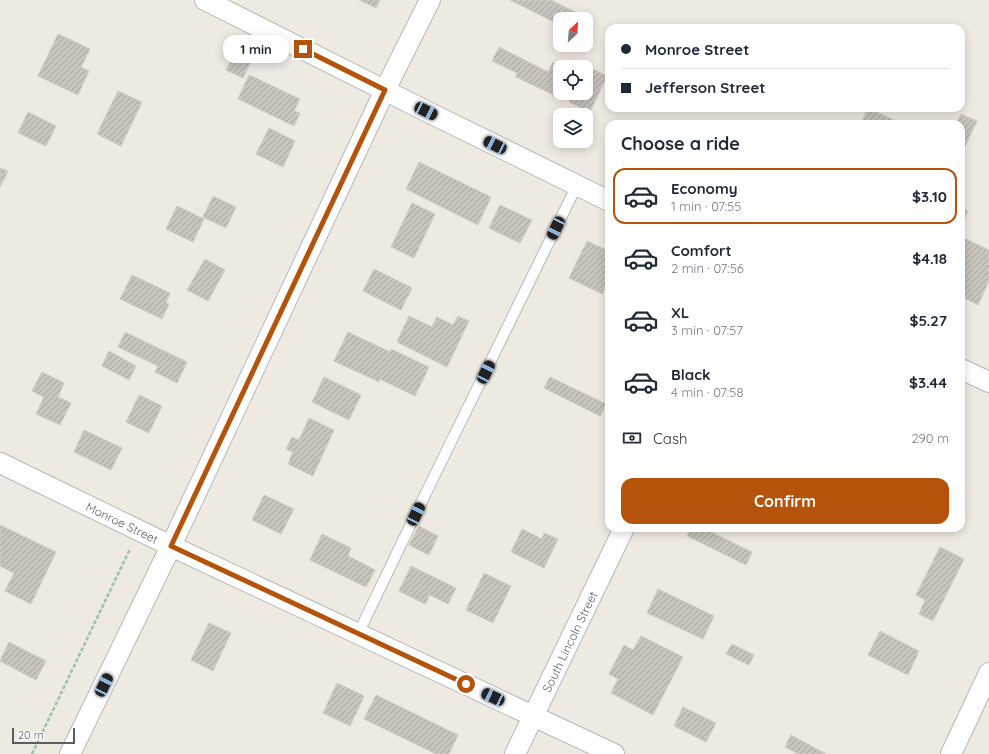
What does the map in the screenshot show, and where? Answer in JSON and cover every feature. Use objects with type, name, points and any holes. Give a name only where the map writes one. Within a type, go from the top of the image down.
[{"type":"street","points":[[206,0],[605,199]]},
{"type":"street","points":[[70,754],[171,546],[385,90],[430,0]]},
{"type":"street","points":[[965,371],[989,382]]},
{"type":"street","name":"Monroe Street","points":[[0,463],[171,546],[614,754]]},
{"type":"street","name":"South Lincoln Street","points":[[515,754],[622,532]]},
{"type":"street","points":[[951,754],[989,673]]},
{"type":"lane","points":[[358,634],[577,185]]},
{"type":"path","points":[[32,754],[131,546]]},
{"type":"building","points":[[359,0],[380,0],[376,8]]},
{"type":"building","points":[[510,0],[551,0],[575,12],[553,12],[553,22]]},
{"type":"building","points":[[58,34],[90,49],[81,67],[89,71],[78,95],[38,76]]},
{"type":"building","points":[[499,47],[548,72],[553,62],[553,95],[516,77],[517,73],[492,61]]},
{"type":"building","points":[[235,53],[251,61],[243,78],[226,70]]},
{"type":"building","points":[[593,69],[605,75],[605,80],[592,108],[582,108],[569,102],[570,100],[593,100]]},
{"type":"building","points":[[249,75],[300,99],[294,111],[300,113],[294,126],[238,99]]},
{"type":"building","points":[[118,91],[142,102],[121,146],[97,134]]},
{"type":"building","points":[[28,112],[56,126],[46,146],[18,133]]},
{"type":"building","points":[[866,112],[877,112],[894,120],[863,120]]},
{"type":"building","points":[[961,114],[977,121],[965,146],[965,120],[958,120]]},
{"type":"building","points":[[269,128],[295,141],[283,167],[256,154]]},
{"type":"building","points":[[419,162],[491,197],[478,225],[406,189]]},
{"type":"building","points":[[0,168],[8,171],[0,187]]},
{"type":"building","points":[[213,196],[236,207],[226,228],[203,217]]},
{"type":"building","points":[[412,203],[435,214],[414,258],[391,247]]},
{"type":"building","points":[[500,205],[532,220],[520,243],[489,228]]},
{"type":"building","points":[[177,206],[204,219],[193,242],[166,229]]},
{"type":"building","points":[[965,210],[968,211],[965,218]]},
{"type":"building","points":[[965,238],[989,250],[989,281],[978,305],[965,298]]},
{"type":"building","points":[[587,241],[605,249],[605,288],[602,294],[569,278]]},
{"type":"building","points":[[205,259],[225,270],[208,301],[187,290]]},
{"type":"building","points":[[374,269],[412,288],[401,310],[363,291]]},
{"type":"building","points":[[132,275],[170,293],[166,303],[169,304],[162,319],[120,299]]},
{"type":"building","points":[[409,316],[432,327],[437,317],[453,325],[458,316],[469,321],[447,367],[397,342]]},
{"type":"building","points":[[125,332],[187,362],[177,383],[155,372],[158,366],[118,347]]},
{"type":"building","points":[[348,332],[390,352],[391,349],[429,367],[415,396],[380,379],[379,382],[334,361]]},
{"type":"building","points":[[109,351],[136,366],[129,380],[102,366]]},
{"type":"building","points":[[42,372],[64,383],[58,397],[71,403],[60,425],[36,414],[44,397],[32,391]]},
{"type":"building","points":[[324,377],[361,395],[349,420],[312,402]]},
{"type":"building","points":[[550,377],[605,404],[605,406],[600,416],[544,388]]},
{"type":"building","points":[[139,395],[162,406],[149,433],[126,422]]},
{"type":"building","points":[[309,418],[334,430],[313,476],[288,464],[293,452],[286,449],[292,437],[299,440]]},
{"type":"building","points":[[84,430],[122,448],[111,470],[74,452]]},
{"type":"building","points":[[264,495],[294,509],[281,534],[252,520]]},
{"type":"building","points":[[0,525],[56,552],[31,604],[5,591],[14,573],[0,566]]},
{"type":"building","points":[[419,526],[438,536],[429,555],[409,545]]},
{"type":"building","points":[[522,529],[542,539],[544,533],[558,539],[544,568],[511,552]]},
{"type":"building","points":[[689,532],[711,532],[752,552],[746,565],[687,536]]},
{"type":"building","points":[[322,534],[351,548],[348,556],[375,570],[366,587],[310,560]]},
{"type":"building","points":[[940,547],[964,559],[933,621],[919,614],[925,600],[916,595]]},
{"type":"building","points":[[411,566],[456,588],[448,604],[430,595],[425,604],[399,591]]},
{"type":"building","points":[[484,573],[511,586],[493,623],[466,610]]},
{"type":"building","points":[[658,589],[714,616],[703,639],[647,613]]},
{"type":"building","points":[[209,623],[231,633],[213,671],[191,660]]},
{"type":"building","points":[[880,631],[919,651],[908,675],[868,655]]},
{"type":"building","points":[[641,636],[683,657],[653,715],[611,693],[618,679],[609,674],[624,645],[633,650]]},
{"type":"building","points":[[9,642],[46,661],[36,680],[0,661]]},
{"type":"building","points":[[732,644],[754,655],[749,665],[726,654]]},
{"type":"building","points":[[337,683],[364,696],[350,726],[323,713]]},
{"type":"building","points":[[376,695],[458,735],[449,754],[436,754],[364,719]]},
{"type":"building","points":[[683,707],[716,723],[706,742],[674,726]]},
{"type":"building","points":[[791,735],[826,754],[798,754],[785,747]]},
{"type":"route","points":[[303,49],[385,90],[171,546],[466,684]]}]
